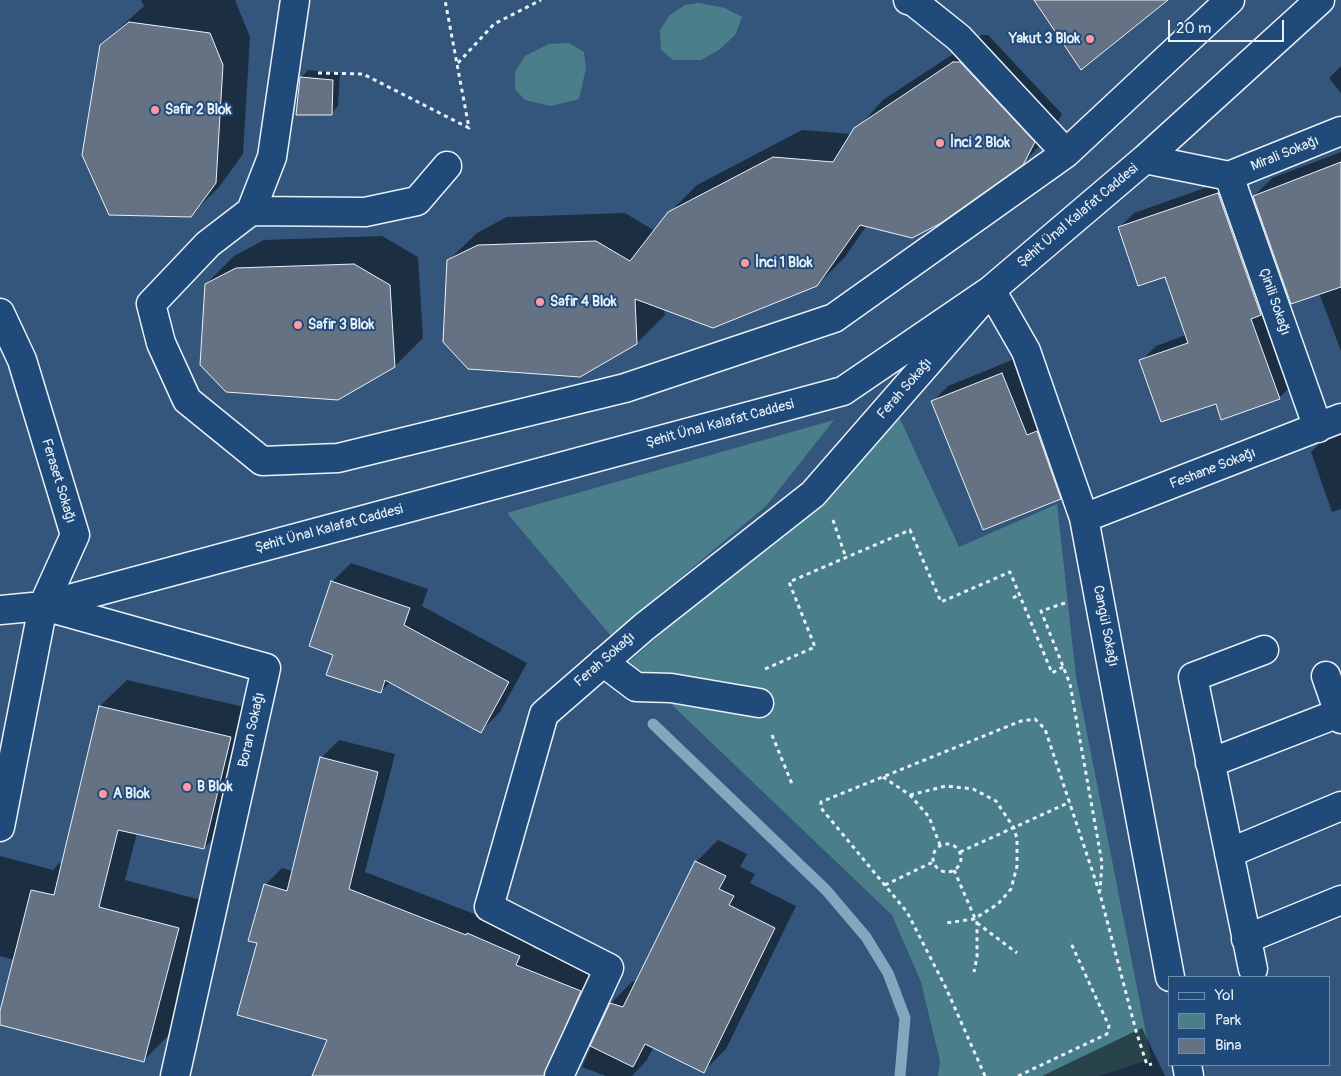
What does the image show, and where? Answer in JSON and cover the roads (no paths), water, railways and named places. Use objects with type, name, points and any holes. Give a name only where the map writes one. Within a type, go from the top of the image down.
[{"type":"street","points":[[295,0],[272,157],[251,210],[208,244],[151,304],[161,343],[187,400],[262,462],[338,458],[625,388],[834,318],[1066,153],[1230,0]]},
{"type":"street","points":[[908,0],[914,2],[959,38],[1066,153]]},
{"type":"street","name":"Şehit Ünal Kalafat Caddesi","points":[[0,610],[43,606],[843,391],[991,290],[1145,159],[1320,0]]},
{"type":"street","name":"Mirali Sokağı","points":[[1229,176],[1341,131]]},
{"type":"street","points":[[1145,159],[1229,176]]},
{"type":"street","points":[[251,210],[365,212],[417,201],[447,166]]},
{"type":"street","name":"Çinili Sokağı","points":[[1229,176],[1329,423]]},
{"type":"street","name":"Cangül Sokağı","points":[[991,290],[1026,351],[1084,518],[1170,976]]},
{"type":"street","name":"Ferah Sokağı","points":[[558,1076],[609,968],[489,907],[544,714],[644,627],[813,494],[991,290]]},
{"type":"street","name":"Feraset Sokağı","points":[[0,313],[22,360],[75,535],[43,606],[0,826]]},
{"type":"street","name":"Feshane Sokağı","points":[[1084,518],[1329,423]]},
{"type":"street","name":"Boran Sokağı","points":[[43,606],[266,668],[175,1076]]},
{"type":"street","points":[[1252,969],[1193,677],[1264,650]]},
{"type":"street","points":[[604,662],[636,687],[671,688],[759,703]]},
{"type":"street","points":[[1210,763],[1340,716],[1326,676]]},
{"type":"street","points":[[1229,854],[1341,806]]},
{"type":"street","points":[[1246,938],[1341,900]]},
{"type":"waterway","points":[[653,724],[826,890],[866,937],[888,973],[905,1018],[900,1076]]},
{"type":"place","name":"Yakut 3 Blok","points":[[1090,39]]},
{"type":"place","name":"Safir 2 Blok","points":[[155,110]]},
{"type":"place","name":"İnci 2 Blok","points":[[940,143]]},
{"type":"place","name":"İnci 1 Blok","points":[[745,263]]},
{"type":"place","name":"Safir 4 Blok","points":[[540,302]]},
{"type":"place","name":"Safir 3 Blok","points":[[298,325]]},
{"type":"place","name":"B Blok","points":[[187,787]]},
{"type":"place","name":"A Blok","points":[[103,794]]}]
